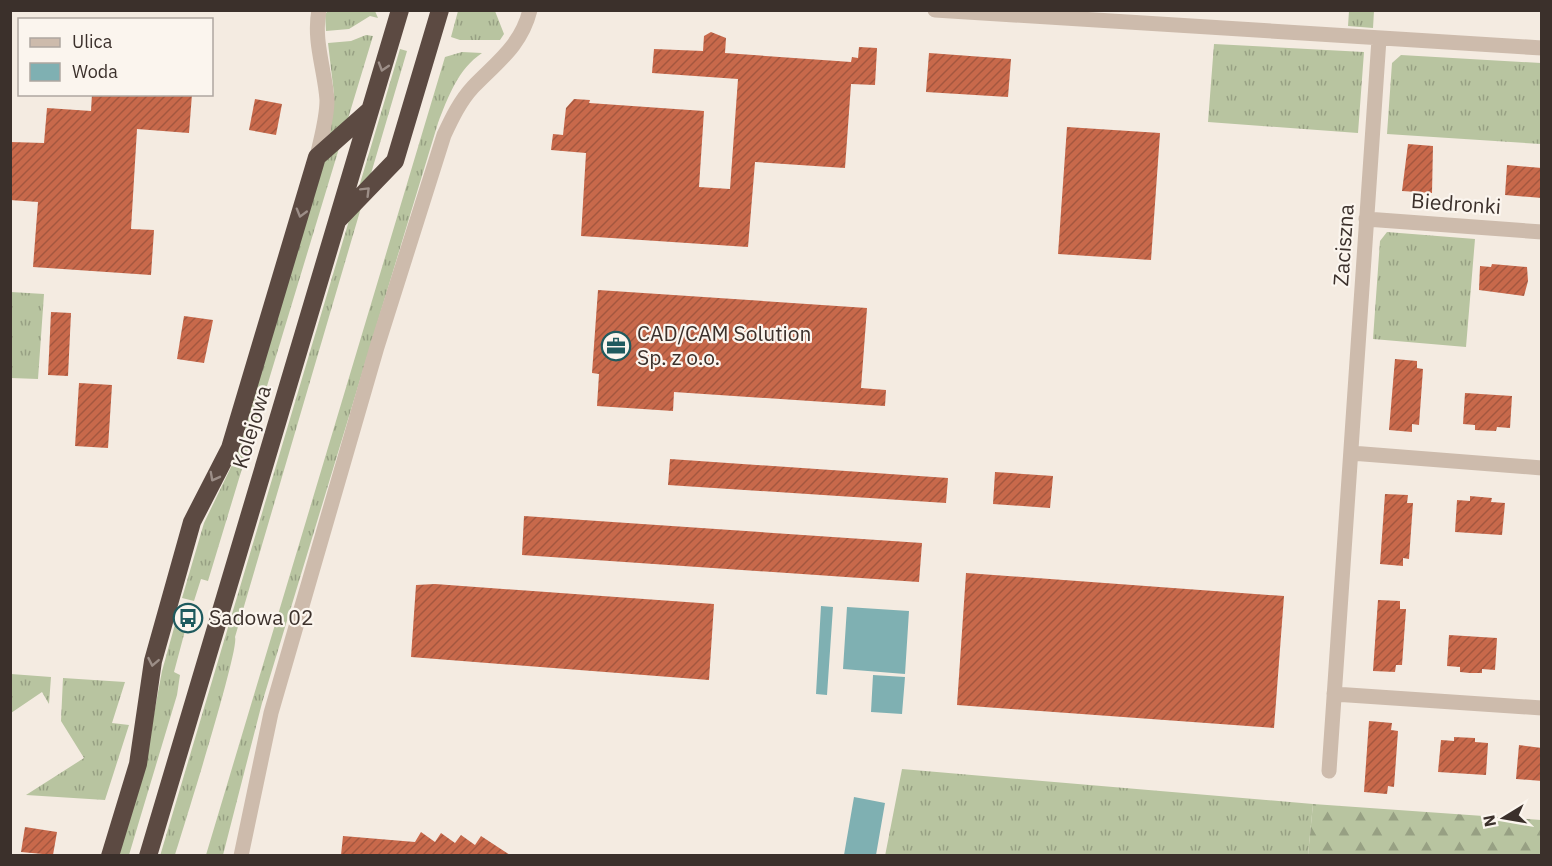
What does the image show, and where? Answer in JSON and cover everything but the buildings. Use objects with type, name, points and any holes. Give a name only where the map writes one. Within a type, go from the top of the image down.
[{"type":"highway","name":"Kolejowa","points":[[148,855],[400,10]]},
{"type":"highway","points":[[337,220],[395,161],[440,10]]},
{"type":"highway","points":[[110,855],[138,764],[153,661],[192,522],[230,448],[317,157],[370,110]]},
{"type":"street","points":[[317,157],[327,100],[316,27],[320,10]]},
{"type":"street","points":[[241,855],[271,713],[377,347],[441,145],[453,114],[472,88],[517,44],[530,10]]},
{"type":"street","points":[[935,10],[1542,48]]},
{"type":"street","name":"Zaciszna","points":[[1329,771],[1379,39]]},
{"type":"street","name":"Biedronki","points":[[1366,219],[1542,232]]},
{"type":"street","points":[[1351,453],[1542,468]]},
{"type":"street","points":[[1334,694],[1542,708]]},
{"type":"green space","points":[[328,11],[375,11],[378,18],[370,16],[349,29],[326,31],[325,14]]},
{"type":"green space","points":[[458,11],[495,11],[504,34],[500,40],[460,40],[451,37]]},
{"type":"green space","points":[[1349,11],[1374,11],[1373,28],[1348,26]]},
{"type":"green space","points":[[366,35],[373,36],[208,581],[201,579],[194,601],[182,598],[204,523],[232,465],[247,421],[329,142],[334,94],[328,43],[351,41]]},
{"type":"green space","points":[[1214,44],[1364,52],[1358,133],[1208,122]]},
{"type":"green space","points":[[400,49],[407,51],[235,637],[229,672],[210,740],[175,855],[160,856]]},
{"type":"green space","points":[[462,52],[482,53],[460,75],[438,123],[262,703],[223,855],[206,855],[445,57]]},
{"type":"green space","points":[[1401,55],[1541,63],[1541,144],[1387,134],[1392,63]]},
{"type":"green space","points":[[1387,232],[1475,239],[1466,347],[1373,339],[1380,241]]},
{"type":"green space","points":[[11,292],[44,294],[38,379],[11,378]]},
{"type":"green space","points":[[179,610],[186,610],[182,626],[186,627],[174,672],[180,675],[177,695],[129,855],[119,856],[148,746],[162,671]]},
{"type":"green space","points":[[11,674],[51,677],[49,704],[42,692],[11,713]]},
{"type":"green space","points":[[63,678],[125,682],[112,723],[129,725],[105,800],[26,795],[84,758],[61,721]]},
{"type":"green space","points":[[902,769],[1313,804],[1308,855],[885,856]]},
{"type":"green space","points":[[1313,804],[1541,820],[1541,855],[1308,855]]},
{"type":"water","points":[[821,606],[833,607],[827,695],[816,694]]},
{"type":"water","points":[[847,607],[909,611],[905,674],[843,669]]},
{"type":"water","points":[[873,675],[905,677],[902,714],[871,712]]},
{"type":"water","points":[[854,797],[885,803],[876,855],[844,855]]},
{"type":"place","name":"CAD/CAM Solution Sp. z o.o.","points":[[616,346]]},
{"type":"place","name":"Sadowa 02","points":[[188,618]]}]
